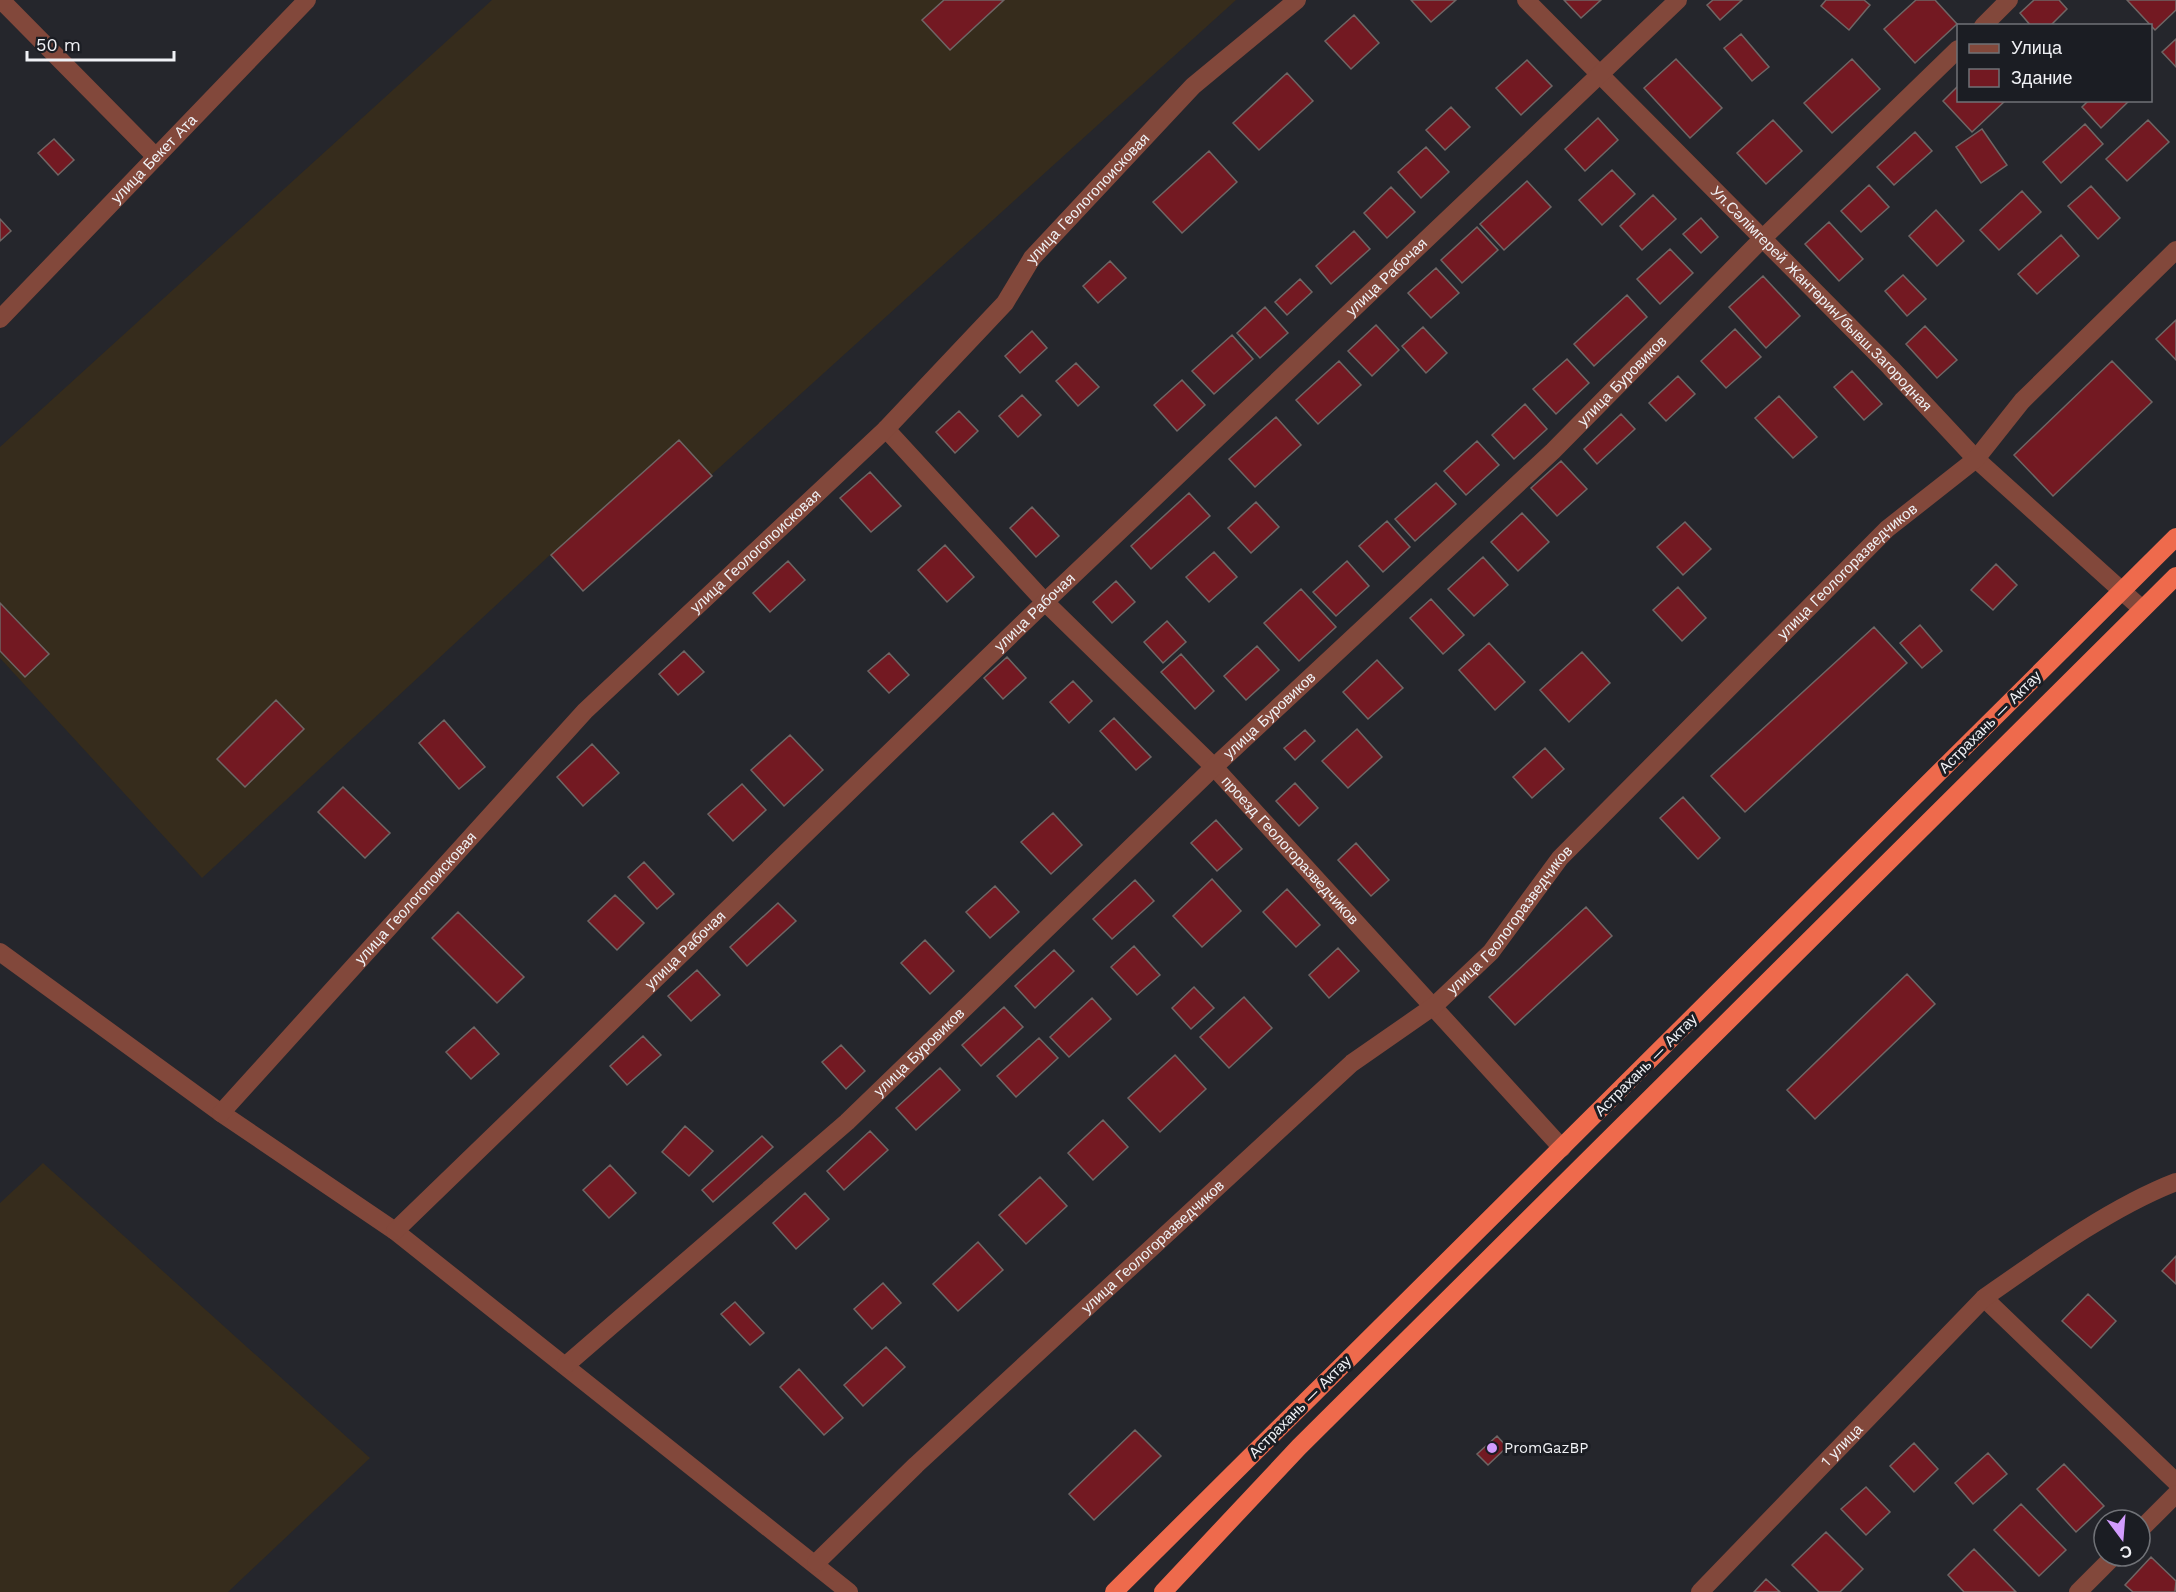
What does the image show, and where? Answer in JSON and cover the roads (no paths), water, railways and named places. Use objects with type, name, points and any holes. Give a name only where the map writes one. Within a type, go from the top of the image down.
[{"type":"highway","name":"Астрахань — Актау","points":[[1114,1592],[2176,537]]},
{"type":"highway","name":"Астрахань — Актау","points":[[1163,1592],[1299,1447],[2176,576]]},
{"type":"street","points":[[1,0],[156,157]]},
{"type":"street","name":"улица Бекет Ата","points":[[0,319],[307,0]]},
{"type":"street","name":"улица Геологопоисковая","points":[[221,1113],[585,711],[886,429],[1005,303],[1032,258],[1193,86],[1297,0]]},
{"type":"street","name":"Ул.Сәлімгерей Жантөрин/бывш.Загородная","points":[[1526,0],[1890,367],[1976,459],[2142,609]]},
{"type":"street","name":"улица Рабочая","points":[[395,1232],[1045,603],[1678,0]]},
{"type":"street","points":[[1985,24],[2009,0]]},
{"type":"street","name":"улица Буровиков","points":[[567,1365],[847,1122],[1214,767],[1553,451],[1762,239],[1957,51]]},
{"type":"street","name":"улица Геологоразведчиков","points":[[816,1563],[916,1465],[1352,1063],[1434,1006],[1491,952],[1568,850],[1887,529],[1976,459],[2022,401],[2176,250]]},
{"type":"street","name":"проезд Геологоразведчиков","points":[[886,429],[1045,603],[1214,767],[1562,1148]]},
{"type":"street","points":[[0,952],[221,1113],[395,1232],[567,1365],[816,1563],[849,1592]]},
{"type":"street","name":"1 улица","points":[[1700,1592],[1984,1298],[2031,1265],[2148,1193],[2176,1182]]},
{"type":"street","points":[[1984,1298],[2176,1482]]},
{"type":"street","points":[[2152,1518],[2176,1494]]},
{"type":"street","points":[[2078,1592],[2102,1568]]},
{"type":"place","name":"PromGazBP","points":[[1492,1448]]}]
